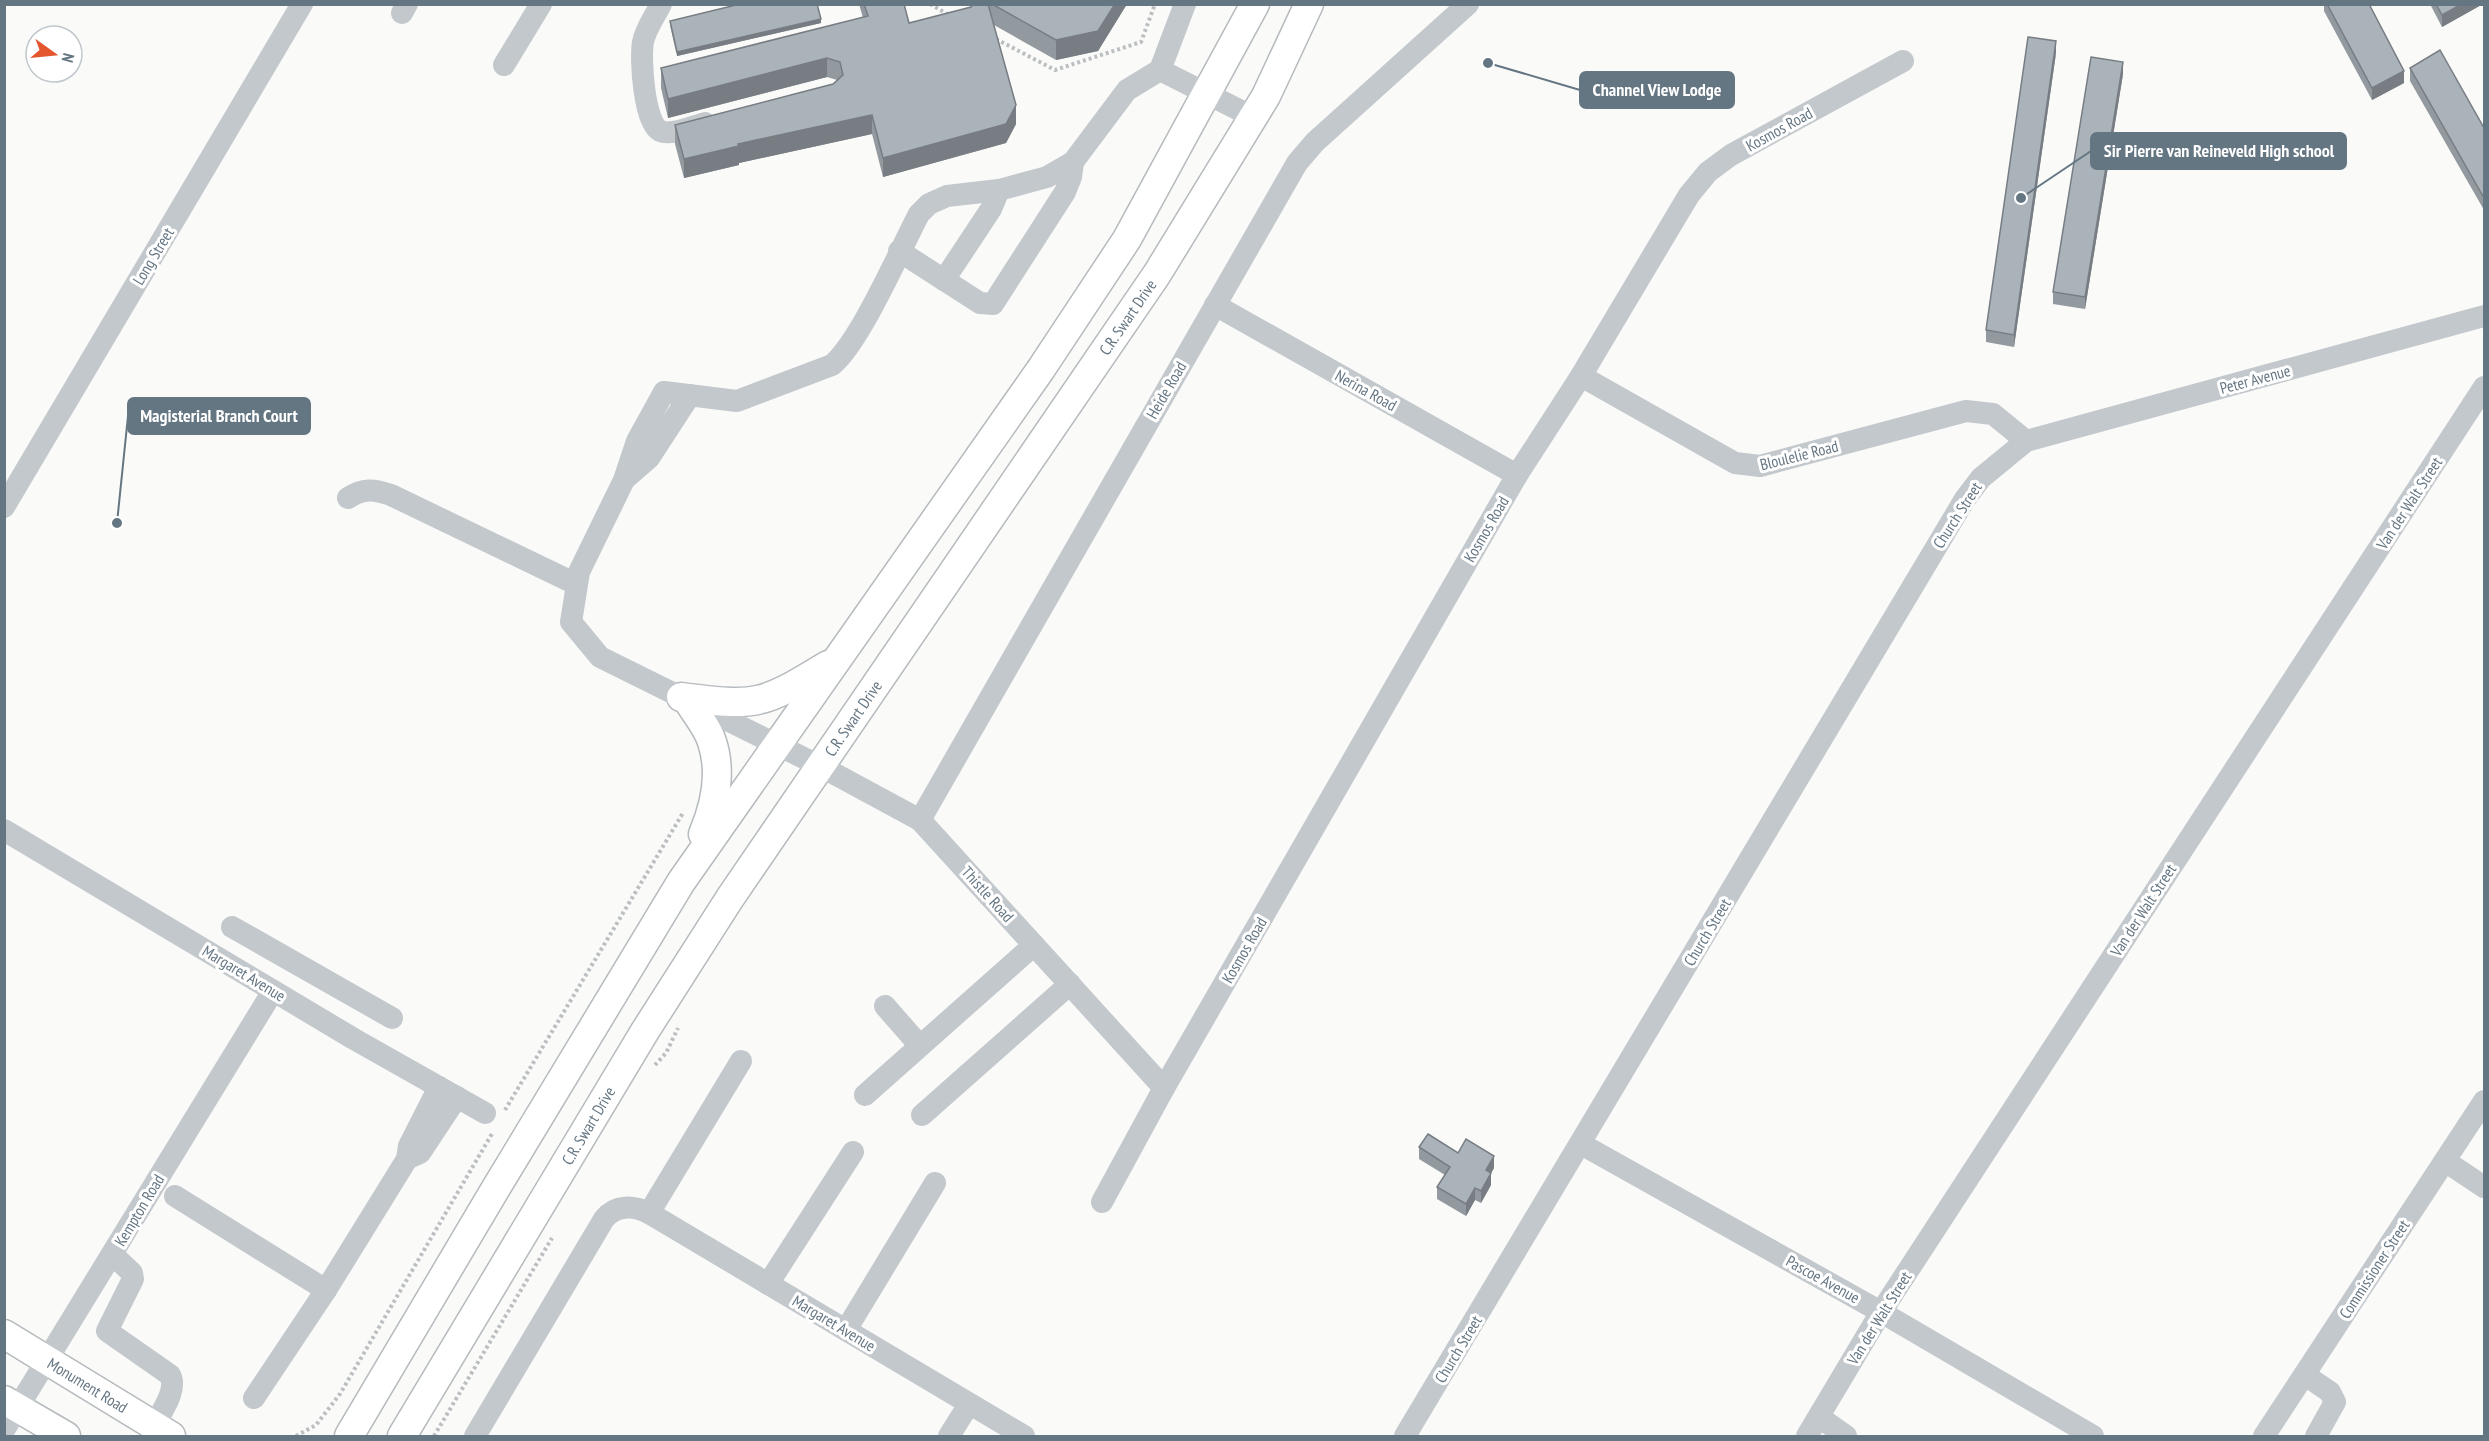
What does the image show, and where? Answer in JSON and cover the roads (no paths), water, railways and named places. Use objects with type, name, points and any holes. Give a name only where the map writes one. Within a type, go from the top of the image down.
[{"type":"main road","points":[[349,1437],[499,1182],[681,882],[1041,369],[1120,249],[1255,4]]},
{"type":"main road","name":"C.R. Swart Drive","points":[[402,1437],[645,1031],[730,898],[822,767],[1157,274],[1253,117],[1309,4]]},
{"type":"main road","points":[[685,699],[735,704],[765,700],[838,658]]},
{"type":"main road","points":[[681,882],[710,819],[717,789],[712,741],[685,699]]},
{"type":"main road","name":"Monument Road","points":[[4,1334],[162,1431]]},
{"type":"main road","points":[[9,1413],[66,1437]]},
{"type":"street","name":"Long Street","points":[[8,495],[302,4]]},
{"type":"street","points":[[504,65],[541,4]]},
{"type":"street","points":[[661,4],[643,42],[643,78],[650,122],[660,131],[669,132],[727,117]]},
{"type":"street","points":[[1072,162],[1071,177],[1065,192],[993,304],[980,303],[899,251],[919,214],[929,204],[947,196],[999,190],[1047,177],[1072,162],[1122,94],[1160,70],[1185,4]]},
{"type":"street","name":"Heide Road","points":[[920,820],[1297,163],[1315,141],[1467,4]]},
{"type":"street","name":"Kosmos Road","points":[[1102,1202],[1164,1088],[1517,475],[1581,376],[1689,195],[1708,172],[1731,155],[1903,61]]},
{"type":"street","points":[[1160,70],[1206,96],[1253,117]]},
{"type":"street","points":[[643,78],[665,73]]},
{"type":"street","points":[[944,280],[991,209],[999,190]]},
{"type":"street","name":"Thistle Road","points":[[899,251],[856,333],[840,359],[832,365],[737,401],[667,391],[662,395],[637,441],[624,480],[579,572],[571,622],[600,657],[822,767],[920,820],[1164,1088]]},
{"type":"street","name":"Nerina Road","points":[[1215,305],[1517,475]]},
{"type":"street","name":"Peter Avenue","points":[[2026,441],[2484,316]]},
{"type":"street","name":"Bloulelie Road","points":[[1581,376],[1735,463],[1749,466],[1760,466],[1966,411],[1993,414],[2026,441]]},
{"type":"street","name":"Van der Walt Street","points":[[1807,1437],[1881,1312],[2484,387]]},
{"type":"street","name":"Church Street","points":[[1405,1437],[1965,499],[1981,478],[2026,441]]},
{"type":"street","points":[[348,498],[359,491],[375,489],[391,495],[576,585]]},
{"type":"street","name":"Margaret Avenue","points":[[4,830],[354,1039],[495,1118]]},
{"type":"street","points":[[232,927],[383,1013],[354,1039]]},
{"type":"street","points":[[865,1095],[1034,945]]},
{"type":"street","points":[[922,1115],[1070,984]]},
{"type":"street","name":"Kempton Road","points":[[9,1413],[47,1360],[273,991]]},
{"type":"street","points":[[885,1006],[920,1046]]},
{"type":"street","points":[[475,1437],[603,1219],[616,1209],[626,1207],[646,1212],[741,1061]]},
{"type":"street","points":[[254,1398],[326,1290],[407,1159],[420,1153],[448,1092]]},
{"type":"street","name":"Commissioner Street","points":[[2264,1437],[2484,1101]]},
{"type":"street","name":"Pascoe Avenue","points":[[1581,1144],[1881,1312],[2093,1437]]},
{"type":"street","points":[[768,1284],[853,1152]]},
{"type":"street","points":[[2445,1161],[2484,1187]]},
{"type":"street","points":[[846,1330],[935,1183]]},
{"type":"street","points":[[175,1196],[326,1290]]},
{"type":"street","name":"Margaret Avenue","points":[[646,1212],[1024,1437]]},
{"type":"street","points":[[112,1254],[132,1273],[133,1279],[107,1331],[170,1375],[171,1390],[162,1431]]},
{"type":"street","points":[[2305,1375],[2330,1392],[2335,1402],[2316,1437]]},
{"type":"street","points":[[949,1437],[969,1404]]},
{"type":"street","points":[[1819,1417],[1846,1437]]},
{"type":"place","name":"Channel View Lodge","points":[[1488,63]]},
{"type":"place","name":"Sir Pierre van Reineveld High school","points":[[2021,198]]},
{"type":"place","name":"Magisterial Branch Court","points":[[117,523]]}]
